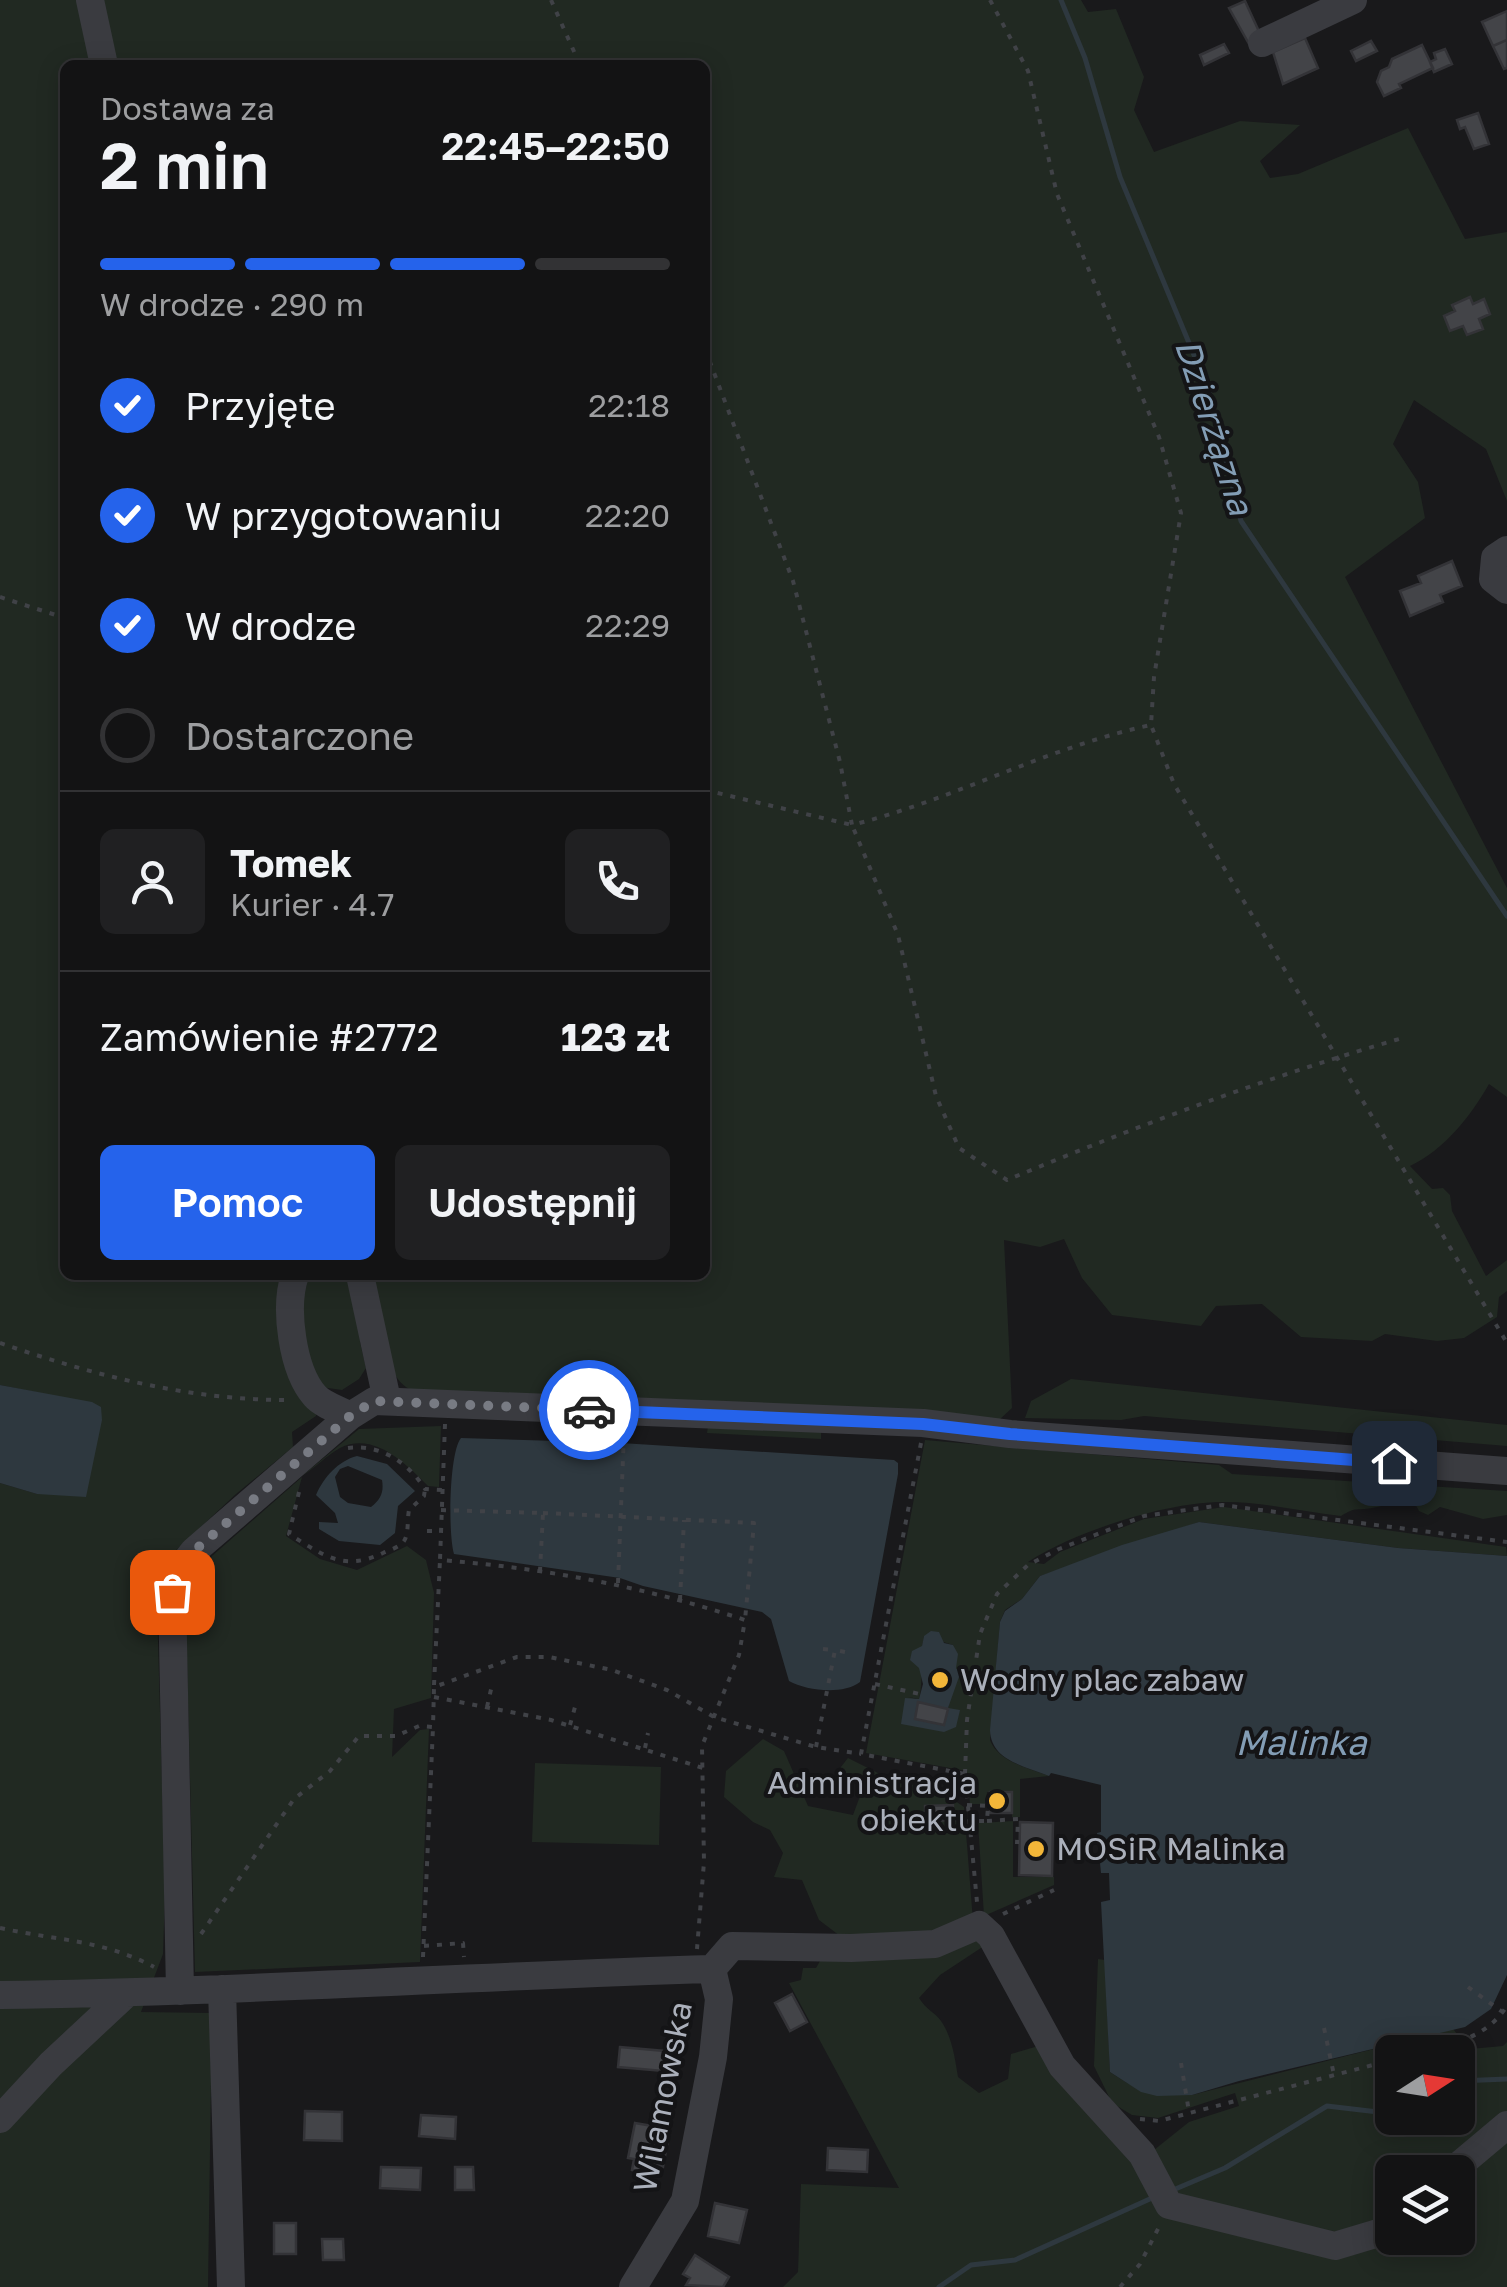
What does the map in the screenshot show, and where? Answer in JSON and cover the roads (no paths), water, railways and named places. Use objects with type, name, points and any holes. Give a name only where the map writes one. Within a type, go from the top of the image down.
[{"type":"street","points":[[90,0],[103,60]]},
{"type":"street","points":[[1262,43],[1353,0]]},
{"type":"street","points":[[1507,550],[1495,558],[1493,579],[1507,590]]},
{"type":"street","points":[[293,1280],[290,1288],[294,1356],[316,1398],[350,1416]]},
{"type":"street","points":[[361,1280],[388,1400]]},
{"type":"street","points":[[180,1991],[172,1592],[182,1566],[194,1551],[350,1416],[374,1401],[917,1438],[1010,1434],[1507,1472]]},
{"type":"street","points":[[0,1996],[712,1969],[732,1946],[851,1948],[935,1944],[979,1925],[991,1936],[1062,2066],[1142,2154],[1169,2205],[1335,2246],[1375,2234]]},
{"type":"street","name":"Wilamowska","points":[[634,2287],[685,2200],[713,2057],[719,1998],[712,1969]]},
{"type":"street","points":[[222,1989],[231,2287]]},
{"type":"street","points":[[0,2119],[51,2064],[127,1994]]},
{"type":"street","points":[[1471,2155],[1507,2125]]},
{"type":"water","points":[[0,1385],[101,1407],[102,1420],[86,1497],[37,1494],[0,1483]]},
{"type":"water","points":[[461,1438],[621,1443],[894,1460],[898,1463],[898,1474],[860,1682],[844,1689],[825,1690],[789,1681],[771,1619],[762,1612],[620,1578],[454,1554],[451,1494],[454,1460]]},
{"type":"water","points":[[357,1456],[387,1464],[415,1491],[398,1506],[395,1533],[380,1545],[339,1541],[319,1529],[319,1522],[338,1523],[335,1513],[316,1495],[332,1471]],"holes":[[[348,1466],[382,1480],[381,1495],[371,1507],[348,1503],[340,1497],[335,1477]]]},
{"type":"water","name":"Malinka","points":[[1199,1522],[1398,1548],[1507,1556],[1507,1975],[1491,2009],[1465,2027],[1432,2035],[1375,2035],[1375,2049],[1192,2095],[1157,2096],[1141,2092],[1110,2072],[1101,1902],[1110,1900],[1109,1873],[1101,1873],[1097,1833],[1101,1832],[1101,1785],[1051,1773],[1049,1776],[1011,1761],[996,1749],[990,1730],[1000,1622],[1005,1611],[1022,1599],[1040,1576]]},
{"type":"water","name":"Wodny plac zabaw","points":[[931,1631],[939,1632],[944,1643],[953,1645],[958,1654],[956,1668],[960,1674],[948,1708],[960,1710],[956,1727],[944,1732],[901,1724],[905,1698],[919,1699],[923,1684],[919,1668],[910,1660],[912,1651],[922,1646],[924,1636]]},
{"type":"waterway","name":"Dzierżązna","points":[[1061,0],[1085,58],[1120,177],[1209,391],[1241,521],[1507,916]]},
{"type":"waterway","points":[[1475,2080],[1507,2079]]},
{"type":"waterway","points":[[1173,2190],[1225,2168],[1327,2106],[1375,2112]]},
{"type":"waterway","points":[[939,2287],[971,2265],[1015,2260],[1152,2198]]},
{"type":"place","name":"Wodny plac zabaw","points":[[940,1680]]},
{"type":"place","name":"Administracja obiektu","points":[[997,1801]]},
{"type":"place","name":"MOSiR Malinka","points":[[1036,1849]]}]
